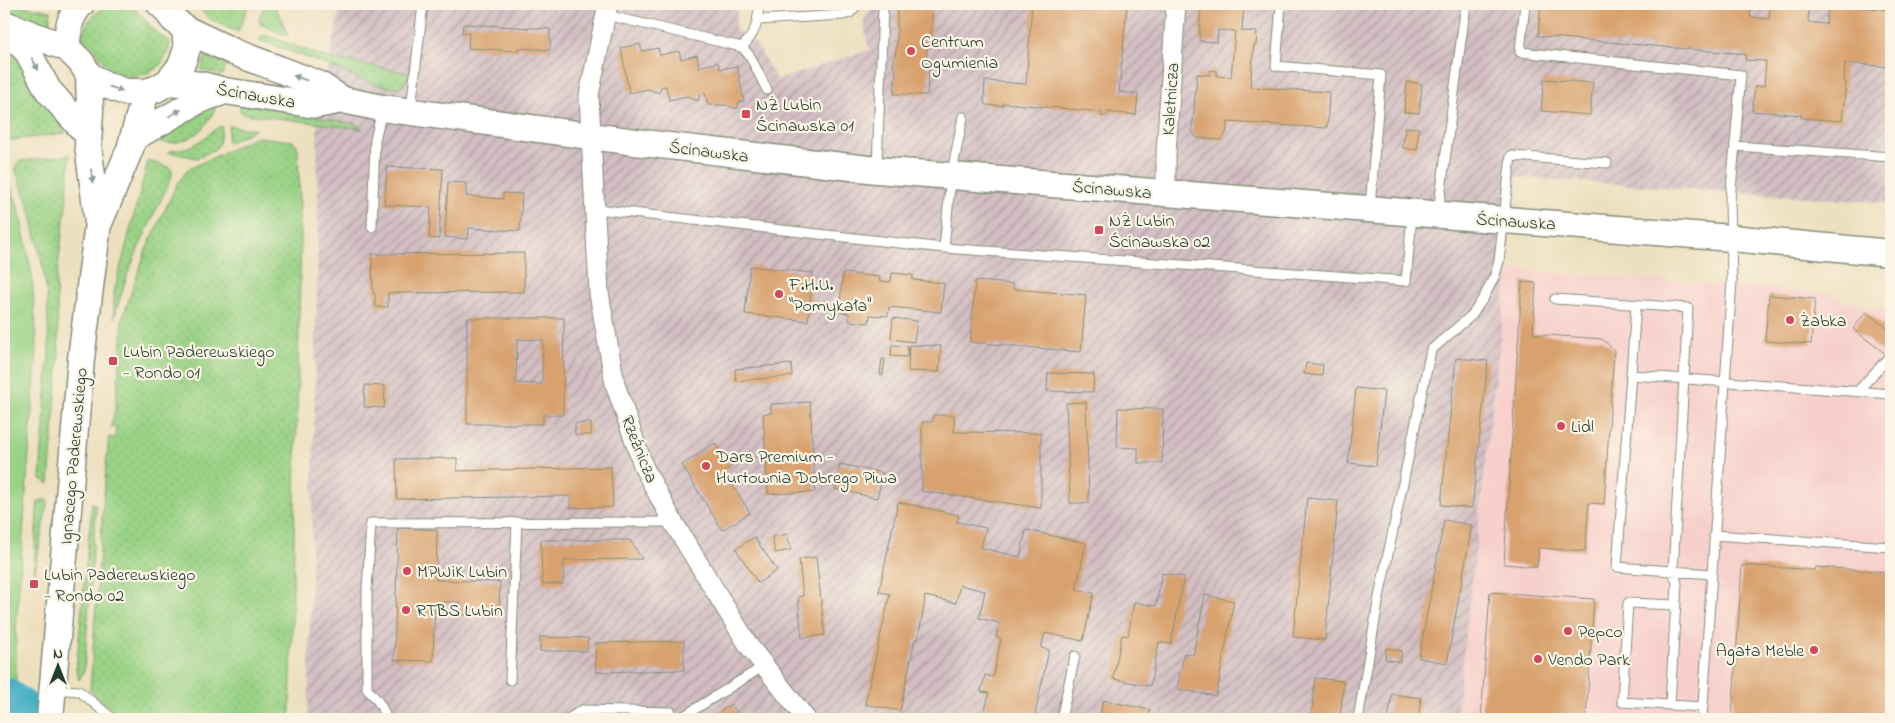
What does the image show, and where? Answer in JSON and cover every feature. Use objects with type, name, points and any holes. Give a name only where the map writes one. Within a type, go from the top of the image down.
[{"type":"main road","points":[[67,48],[67,29],[74,11],[81,4]]},
{"type":"main road","points":[[157,87],[182,66],[187,49],[185,29],[173,19],[164,5]]},
{"type":"main road","points":[[4,26],[67,48],[89,75]]},
{"type":"main road","points":[[4,26],[28,52],[48,90],[88,135]]},
{"type":"main road","name":"Ścinawska","points":[[185,29],[244,56],[318,84],[343,100],[382,108],[592,136],[951,177],[1889,251]]},
{"type":"main road","name":"Ścinawska","points":[[89,75],[106,85],[125,92],[157,87],[202,85],[225,91],[316,105],[343,100]]},
{"type":"main road","name":"Ignacego Paderewskiego","points":[[51,702],[81,359],[98,224],[88,135],[90,111],[89,75]]},
{"type":"main road","name":"Ignacego Paderewskiego","points":[[98,224],[157,87]]},
{"type":"main road","points":[[134,138],[199,100],[225,91]]},
{"type":"street","name":"Kaletnicza","points":[[1166,194],[1166,152],[1176,4]]},
{"type":"street","name":"Rzeźnicza","points":[[607,9],[589,95],[599,294],[615,384],[644,468],[672,522],[748,646],[806,719]]},
{"type":"lane","points":[[411,112],[423,4]]},
{"type":"lane","points":[[742,47],[752,37],[758,20],[759,4]]},
{"type":"lane","points":[[758,20],[843,15],[850,13],[858,4]]},
{"type":"lane","points":[[1281,4],[1276,66],[1381,75],[1370,210]]},
{"type":"lane","points":[[1438,215],[1466,4]]},
{"type":"lane","points":[[1524,4],[1520,52],[1740,75],[1730,201],[1732,281],[1702,719]]},
{"type":"lane","points":[[877,170],[883,8]]},
{"type":"lane","points":[[607,9],[742,47],[750,56],[767,90]]},
{"type":"lane","points":[[372,227],[375,140],[382,108]]},
{"type":"lane","points":[[944,248],[951,177],[963,117]]},
{"type":"lane","points":[[1735,146],[1891,157]]},
{"type":"lane","points":[[1358,719],[1379,597],[1431,350],[1472,315],[1495,275],[1499,261],[1511,156],[1607,164]]},
{"type":"lane","points":[[596,209],[944,248],[1406,282],[1412,213]]},
{"type":"lane","points":[[1555,299],[1688,308],[1673,571],[1677,583],[1670,705]]},
{"type":"lane","points":[[1636,305],[1617,567],[1712,574]]},
{"type":"lane","points":[[1858,391],[1889,356]]},
{"type":"lane","points":[[1631,375],[1891,394]]},
{"type":"lane","points":[[510,680],[516,522]]},
{"type":"lane","points":[[386,719],[379,702],[367,688],[367,590],[370,523],[672,522]]},
{"type":"lane","points":[[1714,535],[1891,547]]},
{"type":"lane","points":[[1676,605],[1628,603],[1622,702],[1703,707]]},
{"type":"lane","points":[[1061,719],[1075,656]]},
{"type":"lane","points":[[679,719],[764,666]]},
{"type":"lane","points":[[51,702],[79,691],[113,719]]},
{"type":"lane","points":[[568,719],[582,710],[671,712],[672,719]]},
{"type":"shaded area","points":[[341,4],[738,4],[735,30],[756,44],[777,80],[869,50],[863,20],[875,4],[1891,4],[1891,203],[1513,177],[1508,269],[1456,719],[308,719],[318,233],[317,123]]},
{"type":"shaded area","points":[[1508,269],[1827,293],[1866,308],[1891,311],[1891,719],[1456,719]]},
{"type":"green space","points":[[13,4],[51,11],[49,24],[46,25],[11,11]]},
{"type":"green space","points":[[197,4],[249,4],[238,32],[209,18]]},
{"type":"green space","points":[[265,4],[274,4],[288,34],[287,36],[260,24],[259,18]]},
{"type":"green space","points":[[118,5],[136,10],[157,33],[170,42],[163,60],[158,67],[150,72],[138,76],[126,76],[115,72],[92,47],[82,40],[85,26],[93,16],[105,8]]},
{"type":"green space","points":[[266,35],[322,56],[409,73],[404,85],[394,88],[370,83],[259,40],[262,36]]},
{"type":"green space","points":[[4,45],[10,48],[66,133],[6,141],[4,133]]},
{"type":"green space","points":[[206,56],[226,64],[223,75],[201,70]]},
{"type":"green space","points":[[217,102],[209,121],[195,135],[177,142],[156,141]]},
{"type":"green space","points":[[240,103],[355,124],[363,129],[244,114],[240,111]]},
{"type":"green space","points":[[222,126],[219,144],[215,149],[197,158],[168,152],[192,146]]},
{"type":"green space","points":[[229,126],[256,129],[228,143]]},
{"type":"green space","points":[[256,137],[293,141],[297,145],[298,151],[301,237],[290,719],[123,719],[90,690],[106,465],[109,437],[115,438],[116,428],[111,427],[115,409],[122,341],[122,319],[146,250],[178,182],[189,169]]},
{"type":"green space","points":[[70,155],[66,205],[56,282],[59,358],[49,484],[40,478],[49,353],[47,297],[43,268],[30,211],[15,168],[20,161]]},
{"type":"green space","points":[[148,161],[169,167],[172,170],[172,176],[128,273],[114,318],[114,292]]},
{"type":"green space","points":[[4,166],[20,213],[32,276],[37,347],[16,627],[16,686],[4,678]]},
{"type":"green space","points":[[48,500],[34,575],[37,510],[38,502]]},
{"type":"green space","points":[[92,503],[95,504],[96,508],[84,671],[79,680],[76,669]]},
{"type":"building","name":"Centrum Ogumienia","points":[[899,4],[933,4],[930,47],[927,47],[926,67],[929,68],[927,95],[894,94],[896,68],[893,66],[897,44]]},
{"type":"building","points":[[1032,4],[1127,4],[1119,92],[1138,94],[1136,115],[1108,112],[1107,116],[1101,116],[1102,112],[1003,103],[1003,106],[985,105],[985,81],[1026,84]]},
{"type":"building","points":[[1201,4],[1244,4],[1242,31],[1257,32],[1250,87],[1329,92],[1327,128],[1228,122],[1226,134],[1221,140],[1197,138],[1192,132],[1197,74],[1210,75],[1210,70],[1217,71],[1217,76],[1231,77],[1235,31],[1218,30],[1217,42],[1199,41]]},
{"type":"building","points":[[1541,4],[1752,4],[1750,17],[1769,19],[1771,4],[1809,4],[1808,22],[1826,24],[1828,4],[1891,10],[1891,67],[1845,63],[1844,81],[1846,82],[1842,121],[1801,118],[1802,115],[1752,111],[1755,86],[1764,86],[1766,61],[1745,60],[1746,54],[1538,36]]},
{"type":"building","points":[[463,24],[550,29],[550,50],[518,48],[518,51],[468,48],[469,33],[462,33]]},
{"type":"building","points":[[640,44],[642,51],[658,48],[660,55],[679,51],[681,59],[697,55],[699,67],[718,62],[720,69],[737,66],[744,101],[739,102],[737,109],[726,105],[708,105],[705,93],[700,94],[698,101],[687,96],[669,100],[666,86],[661,87],[659,93],[648,89],[629,93],[621,48]]},
{"type":"building","points":[[1544,79],[1593,83],[1590,115],[1541,111]]},
{"type":"building","points":[[1407,82],[1422,84],[1419,113],[1404,112]]},
{"type":"building","points":[[1405,127],[1419,128],[1417,150],[1403,148]]},
{"type":"building","points":[[387,167],[443,169],[439,239],[429,238],[431,207],[384,205]]},
{"type":"building","points":[[448,182],[466,183],[466,196],[503,199],[503,193],[522,194],[520,231],[469,228],[468,239],[445,237]]},
{"type":"building","points":[[524,253],[524,292],[388,293],[388,307],[375,307],[372,254]]},
{"type":"building","name":"F.H.U. \"Pomykała\"","points":[[750,266],[813,273],[808,321],[745,314]]},
{"type":"building","points":[[843,273],[880,277],[879,281],[891,282],[892,273],[913,275],[913,280],[944,283],[941,312],[889,307],[888,316],[870,315],[869,323],[849,321],[849,313],[839,312]]},
{"type":"building","points":[[975,281],[1013,284],[1013,289],[1086,295],[1081,352],[970,342]]},
{"type":"building","name":"Lidl","points":[[1522,282],[1536,283],[1533,334],[1602,339],[1614,350],[1604,504],[1589,503],[1585,551],[1539,548],[1537,567],[1504,564]]},
{"type":"building","name":"Żabka","points":[[1769,295],[1815,299],[1811,344],[1765,341]]},
{"type":"building","points":[[1866,312],[1891,331],[1891,358],[1853,329]]},
{"type":"building","points":[[467,318],[564,318],[563,415],[543,415],[543,424],[467,424]],"holes":[[[517,339],[543,340],[542,384],[516,383]]]},
{"type":"building","points":[[893,318],[917,321],[914,342],[891,339]]},
{"type":"building","points":[[892,345],[908,346],[907,357],[891,356]]},
{"type":"building","points":[[909,345],[941,346],[939,372],[908,371]]},
{"type":"building","points":[[1456,358],[1488,361],[1472,508],[1441,505]]},
{"type":"building","points":[[882,359],[885,359],[883,375],[880,375]]},
{"type":"building","points":[[1306,363],[1323,365],[1322,376],[1304,374]]},
{"type":"building","points":[[791,364],[792,376],[736,381],[735,369]]},
{"type":"building","points":[[1048,373],[1094,374],[1093,392],[1047,391]]},
{"type":"building","points":[[365,385],[385,386],[384,408],[364,407]]},
{"type":"building","points":[[1356,388],[1384,391],[1376,466],[1348,463]]},
{"type":"building","points":[[810,402],[815,492],[768,494],[763,414],[771,413],[771,404]]},
{"type":"building","points":[[1086,402],[1089,503],[1070,503],[1066,403]]},
{"type":"building","points":[[1118,408],[1163,409],[1162,463],[1138,463],[1138,448],[1117,447]]},
{"type":"building","points":[[933,415],[954,415],[954,432],[1041,433],[1041,508],[922,491],[922,422],[933,422]]},
{"type":"building","points":[[575,423],[591,423],[591,435],[575,435]]},
{"type":"building","points":[[715,443],[731,467],[724,471],[750,513],[722,530],[682,465]]},
{"type":"building","points":[[457,458],[457,471],[611,467],[613,507],[570,508],[570,496],[397,499],[396,459]]},
{"type":"building","points":[[840,464],[883,473],[877,498],[835,489]]},
{"type":"building","points":[[1307,498],[1338,501],[1325,640],[1293,637]]},
{"type":"building","points":[[898,502],[959,515],[957,522],[986,528],[981,548],[1020,557],[1026,530],[1086,543],[1076,589],[1094,593],[1083,641],[1045,633],[1041,648],[1049,650],[1034,719],[983,719],[989,693],[981,692],[985,675],[993,677],[1001,639],[996,637],[999,623],[979,618],[985,591],[960,585],[956,603],[925,596],[918,639],[915,639],[900,711],[865,704],[890,594],[879,592]]},
{"type":"building","points":[[1444,520],[1472,525],[1447,663],[1419,658]]},
{"type":"building","points":[[398,528],[437,530],[436,580],[500,582],[499,616],[461,615],[461,602],[435,602],[433,661],[394,660]]},
{"type":"building","points":[[787,534],[791,550],[775,553],[772,537]]},
{"type":"building","points":[[754,537],[777,570],[758,583],[736,549]]},
{"type":"building","points":[[541,540],[630,540],[642,559],[564,560],[563,584],[542,584]]},
{"type":"building","points":[[816,557],[825,635],[802,638],[798,597],[803,596],[799,559]]},
{"type":"building","name":"Agata Meble","points":[[1742,565],[1815,570],[1816,567],[1890,572],[1891,719],[1732,719]]},
{"type":"building","points":[[1162,573],[1184,577],[1171,644],[1159,642],[1150,686],[1113,679],[1122,635],[1128,636],[1134,602],[1156,606]]},
{"type":"building","name":"Vendo Park","points":[[1490,592],[1594,599],[1586,719],[1481,719]]},
{"type":"building","points":[[1205,595],[1234,601],[1216,696],[1177,689],[1184,653],[1193,655]]},
{"type":"building","points":[[540,637],[588,638],[587,651],[540,651]]},
{"type":"building","points":[[684,641],[684,670],[596,672],[595,643]]},
{"type":"building","points":[[1386,648],[1402,651],[1400,662],[1385,659]]},
{"type":"building","points":[[1315,678],[1344,681],[1340,719],[1311,719]]},
{"type":"building","points":[[1392,694],[1421,698],[1418,719],[1388,719]]},
{"type":"building","points":[[1103,700],[1150,710],[1148,719],[1113,719],[1100,716]]},
{"type":"building","points":[[731,704],[742,719],[708,719]]},
{"type":"waterway","points":[[4,694],[38,719]]},
{"type":"place","name":"Centrum Ogumienia","points":[[911,51]]},
{"type":"place","name":"NŻ Lubin Ścinawska 01","points":[[746,114]]},
{"type":"place","name":"NŻ Lubin Ścinawska 02","points":[[1099,230]]},
{"type":"place","name":"F.H.U. \"Pomykała\"","points":[[779,294]]},
{"type":"place","name":"Żabka","points":[[1790,320]]},
{"type":"place","name":"Lubin Paderewskiego - Rondo 01","points":[[113,361]]},
{"type":"place","name":"Lidl","points":[[1561,426]]},
{"type":"place","name":"Dars Premium - Hurtownia Dobrego Piwa","points":[[706,466]]},
{"type":"place","name":"MPWiK Lubin","points":[[407,571]]},
{"type":"place","name":"Lubin Paderewskiego - Rondo 02","points":[[34,584]]},
{"type":"place","name":"RTBS Lubin","points":[[406,610]]},
{"type":"place","name":"Pepco","points":[[1568,631]]},
{"type":"place","name":"Agata Meble","points":[[1814,650]]},
{"type":"place","name":"Vendo Park","points":[[1538,659]]}]
